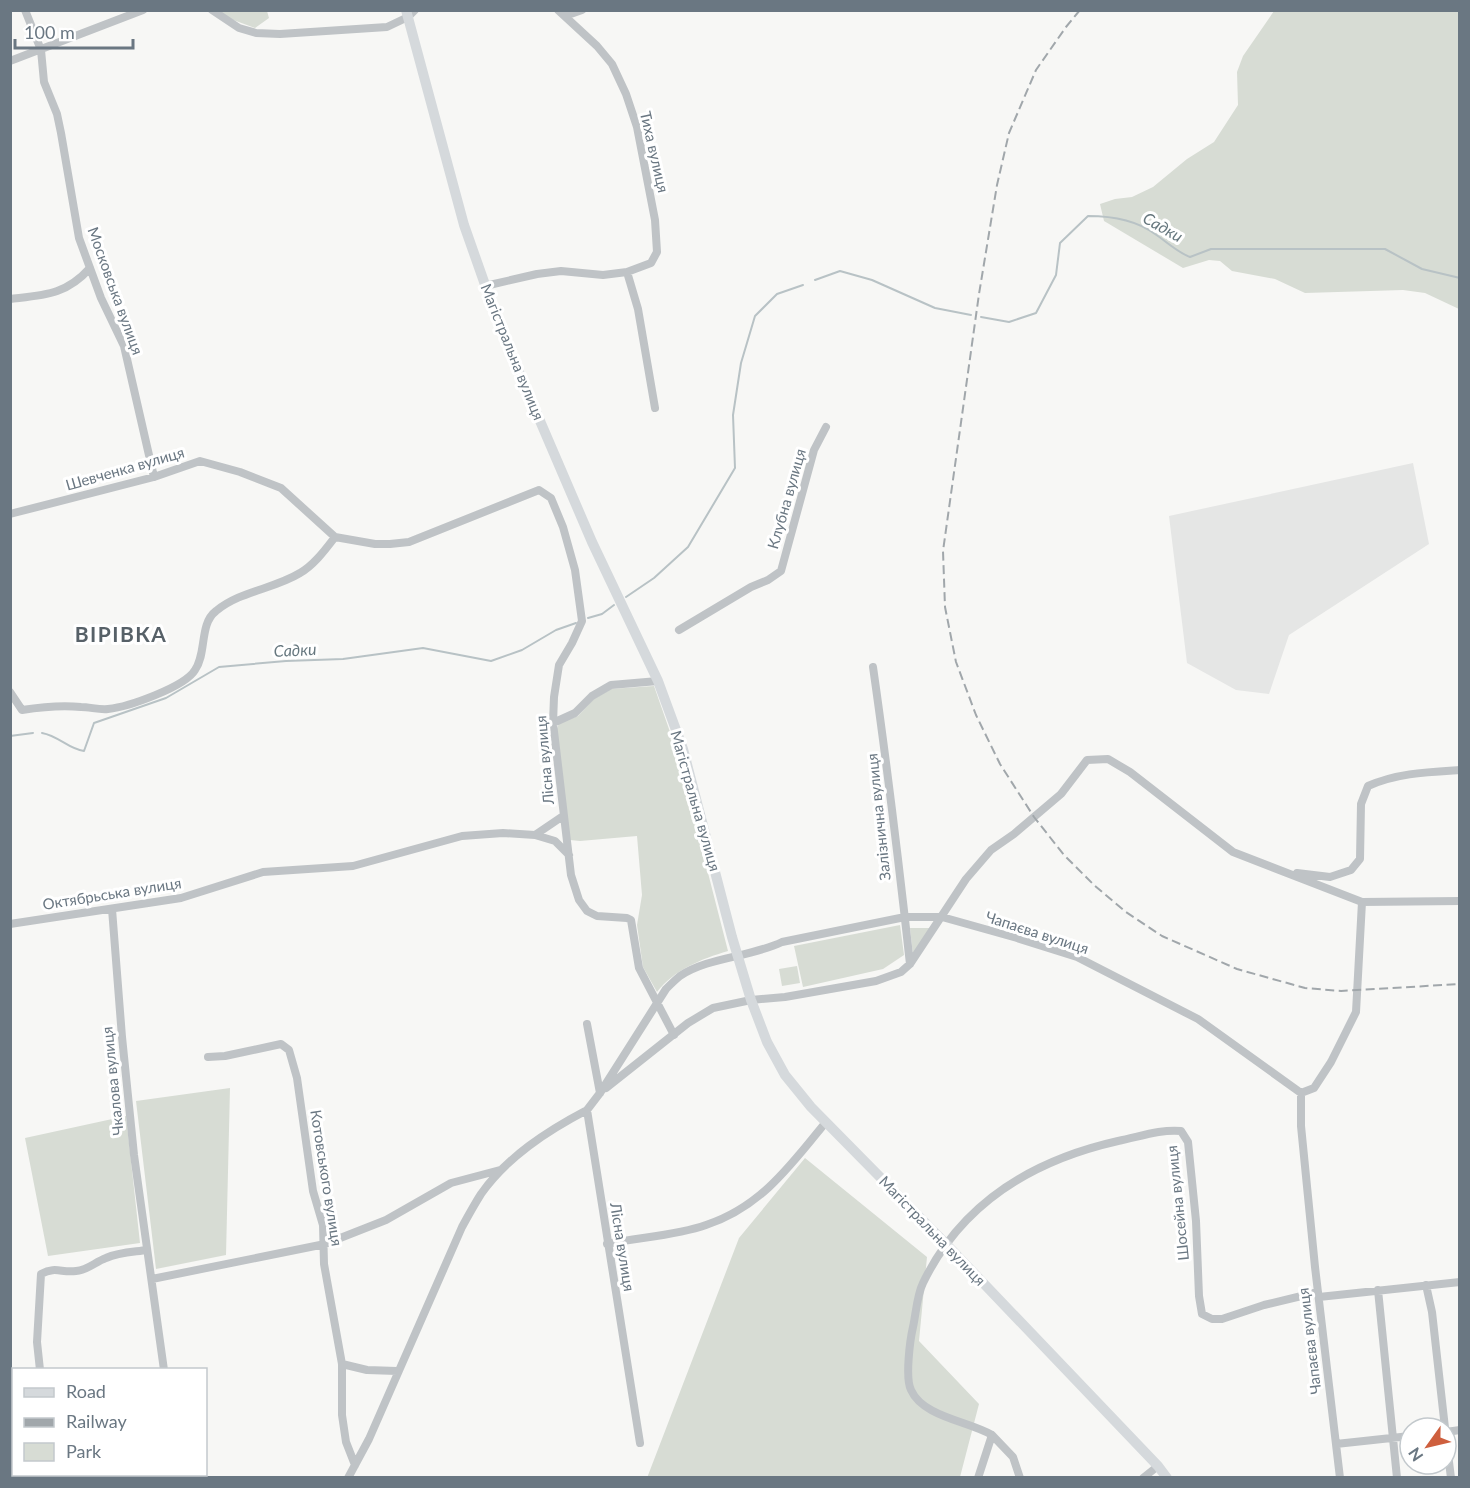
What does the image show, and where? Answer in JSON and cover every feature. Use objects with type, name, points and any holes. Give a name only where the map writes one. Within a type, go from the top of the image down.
[{"type":"main road","name":"Магістральна вулиця","points":[[410,13],[464,225],[485,286],[538,419],[657,681],[683,749],[732,937],[751,1000],[767,1042],[785,1075],[811,1107],[946,1244],[1167,1478]]},
{"type":"street","name":"Московська вулиця","points":[[26,10],[41,50],[44,82],[57,114],[79,238],[124,346],[154,477]]},
{"type":"street","points":[[10,61],[143,10]]},
{"type":"street","points":[[212,10],[239,28],[256,33],[280,34],[387,27],[410,13]]},
{"type":"street","points":[[561,13],[582,10]]},
{"type":"street","name":"Тиха вулиця","points":[[485,286],[561,271],[603,275],[627,272],[651,263],[657,252],[655,220],[637,127],[626,94],[612,64],[597,46],[561,13]]},
{"type":"street","points":[[10,299],[59,291],[78,282],[90,268]]},
{"type":"street","points":[[627,272],[638,309],[655,408]]},
{"type":"street","name":"Клубна вулиця","points":[[679,630],[781,571],[814,450],[826,427]]},
{"type":"street","name":"Шевченка вулиця","points":[[10,514],[154,477],[200,461],[240,472],[281,488],[335,537]]},
{"type":"street","name":"Лісна вулиця","points":[[335,537],[390,544],[409,542],[539,490],[551,498],[563,527],[575,570],[582,621],[572,643],[558,664],[554,697],[553,723],[571,874],[579,900],[587,911],[597,916],[631,920],[639,968],[656,1003]]},
{"type":"street","points":[[10,692],[22,710],[65,706],[111,709],[147,698],[180,684],[195,670],[207,624],[214,612],[228,603],[301,573],[313,563],[335,537]]},
{"type":"street","name":"Залізнична вулиця","points":[[873,667],[890,779],[894,833],[910,964]]},
{"type":"street","points":[[553,723],[575,713],[592,696],[611,685],[657,681]]},
{"type":"street","points":[[348,1478],[369,1439],[462,1227],[480,1195],[503,1169],[527,1147],[587,1110],[600,1093],[688,1023],[713,1008],[751,1000],[785,998],[876,981],[901,972],[910,964],[966,879],[991,850],[1014,834],[1061,794],[1087,760],[1108,759],[1130,772],[1233,852],[1362,902],[1460,901]]},
{"type":"street","points":[[1282,871],[1330,878],[1351,870],[1360,859],[1361,804],[1368,786],[1384,779],[1421,772],[1460,770]]},
{"type":"street","points":[[535,834],[563,816]]},
{"type":"street","name":"Октябрьська вулиця","points":[[10,924],[181,898],[263,872],[353,866],[462,836],[503,833],[535,834]]},
{"type":"street","points":[[535,834],[555,841],[569,855]]},
{"type":"street","points":[[1301,1093],[1314,1088],[1331,1062],[1356,1012],[1362,902]]},
{"type":"street","name":"Чкалова вулиця","points":[[112,909],[122,1037],[147,1250],[164,1368]]},
{"type":"street","name":"Чапаєва вулиця","points":[[600,1093],[656,1003],[666,989],[681,976],[714,962],[769,948],[782,942],[905,917],[942,917],[1077,957],[1198,1020],[1301,1093],[1301,1126],[1318,1294],[1340,1478]]},
{"type":"street","points":[[656,1003],[674,1035]]},
{"type":"street","points":[[587,1024],[600,1093]]},
{"type":"street","name":"Котовського вулиця","points":[[208,1057],[225,1056],[281,1044],[290,1050],[297,1078],[313,1191],[323,1225],[324,1264],[342,1364],[342,1415],[346,1442],[355,1465]]},
{"type":"street","name":"Лісна вулиця","points":[[587,1110],[640,1443]]},
{"type":"street","points":[[607,1244],[705,1226],[728,1217],[767,1191],[826,1122]]},
{"type":"street","name":"Шосейна вулиця","points":[[946,1244],[982,1203],[1058,1158],[1098,1146],[1169,1130],[1181,1131],[1188,1142],[1202,1314],[1212,1319],[1222,1319],[1264,1305],[1318,1294]]},
{"type":"street","points":[[152,1279],[325,1244],[386,1220],[451,1183],[503,1169]]},
{"type":"street","points":[[946,1244],[922,1285],[908,1346],[910,1389],[925,1408],[992,1435],[1013,1456],[1020,1478]]},
{"type":"street","points":[[40,1368],[37,1342],[41,1274],[50,1269],[65,1272],[85,1270],[104,1258],[116,1254],[147,1250]]},
{"type":"street","points":[[1318,1294],[1460,1282]]},
{"type":"street","points":[[1425,1285],[1432,1312],[1443,1416]]},
{"type":"street","points":[[1378,1290],[1397,1478]]},
{"type":"street","points":[[342,1364],[367,1370],[397,1371]]},
{"type":"street","points":[[978,1478],[992,1435]]},
{"type":"street","points":[[1336,1444],[1398,1437]]},
{"type":"street","points":[[1143,1478],[1158,1466]]},
{"type":"shaded area","points":[[1413,463],[1429,544],[1289,635],[1269,694],[1236,690],[1187,663],[1169,516]]},
{"type":"green space","points":[[219,11],[267,11],[269,18],[255,28],[228,18]]},
{"type":"green space","points":[[1274,11],[1459,11],[1459,309],[1425,293],[1403,290],[1305,293],[1275,279],[1232,271],[1220,261],[1209,260],[1183,268],[1104,221],[1100,204],[1132,197],[1153,187],[1187,159],[1214,142],[1238,105],[1237,72],[1243,56]]},
{"type":"green space","points":[[654,686],[677,752],[728,951],[680,971],[657,992],[643,967],[637,925],[642,895],[637,836],[570,840],[557,729],[559,723],[578,716],[594,699],[611,689]]},
{"type":"green space","points":[[900,925],[904,955],[883,969],[803,987],[794,946]]},
{"type":"green space","points":[[910,928],[932,928],[913,955]]},
{"type":"green space","points":[[797,966],[800,983],[782,986],[779,969]]},
{"type":"green space","points":[[230,1088],[226,1255],[156,1269],[136,1101]]},
{"type":"green space","points":[[126,1116],[140,1243],[48,1256],[25,1138]]},
{"type":"green space","points":[[805,1158],[927,1257],[919,1341],[979,1404],[960,1477],[647,1478],[739,1238]]},
{"type":"waterway","name":"Садки","points":[[981,317],[1009,322],[1036,313],[1056,275],[1060,243],[1088,216],[1114,218],[1140,225],[1190,257],[1211,249],[1385,249],[1422,269],[1460,278]]},
{"type":"waterway","name":"Садки","points":[[815,280],[840,271],[872,280],[935,308],[971,315]]},
{"type":"waterway","name":"Садки","points":[[626,597],[654,578],[688,547],[735,468],[733,415],[741,363],[755,316],[777,294],[803,285]]},
{"type":"waterway","name":"Садки","points":[[588,618],[602,614],[614,605]]},
{"type":"waterway","name":"Садки","points":[[42,733],[84,751],[94,723],[166,698],[219,667],[343,659],[423,648],[491,661],[522,650],[556,630],[576,623]]},
{"type":"waterway","name":"Садки","points":[[10,736],[33,733]]},
{"type":"railway","points":[[1080,10],[1036,70],[1009,133],[997,185],[979,294],[943,551],[945,607],[956,662],[976,715],[1000,764],[1034,817],[1064,855],[1095,886],[1126,912],[1162,936],[1237,969],[1305,988],[1341,991],[1460,984]]},
{"type":"district","name":"ВІРІВКА","points":[[121,635]]}]
